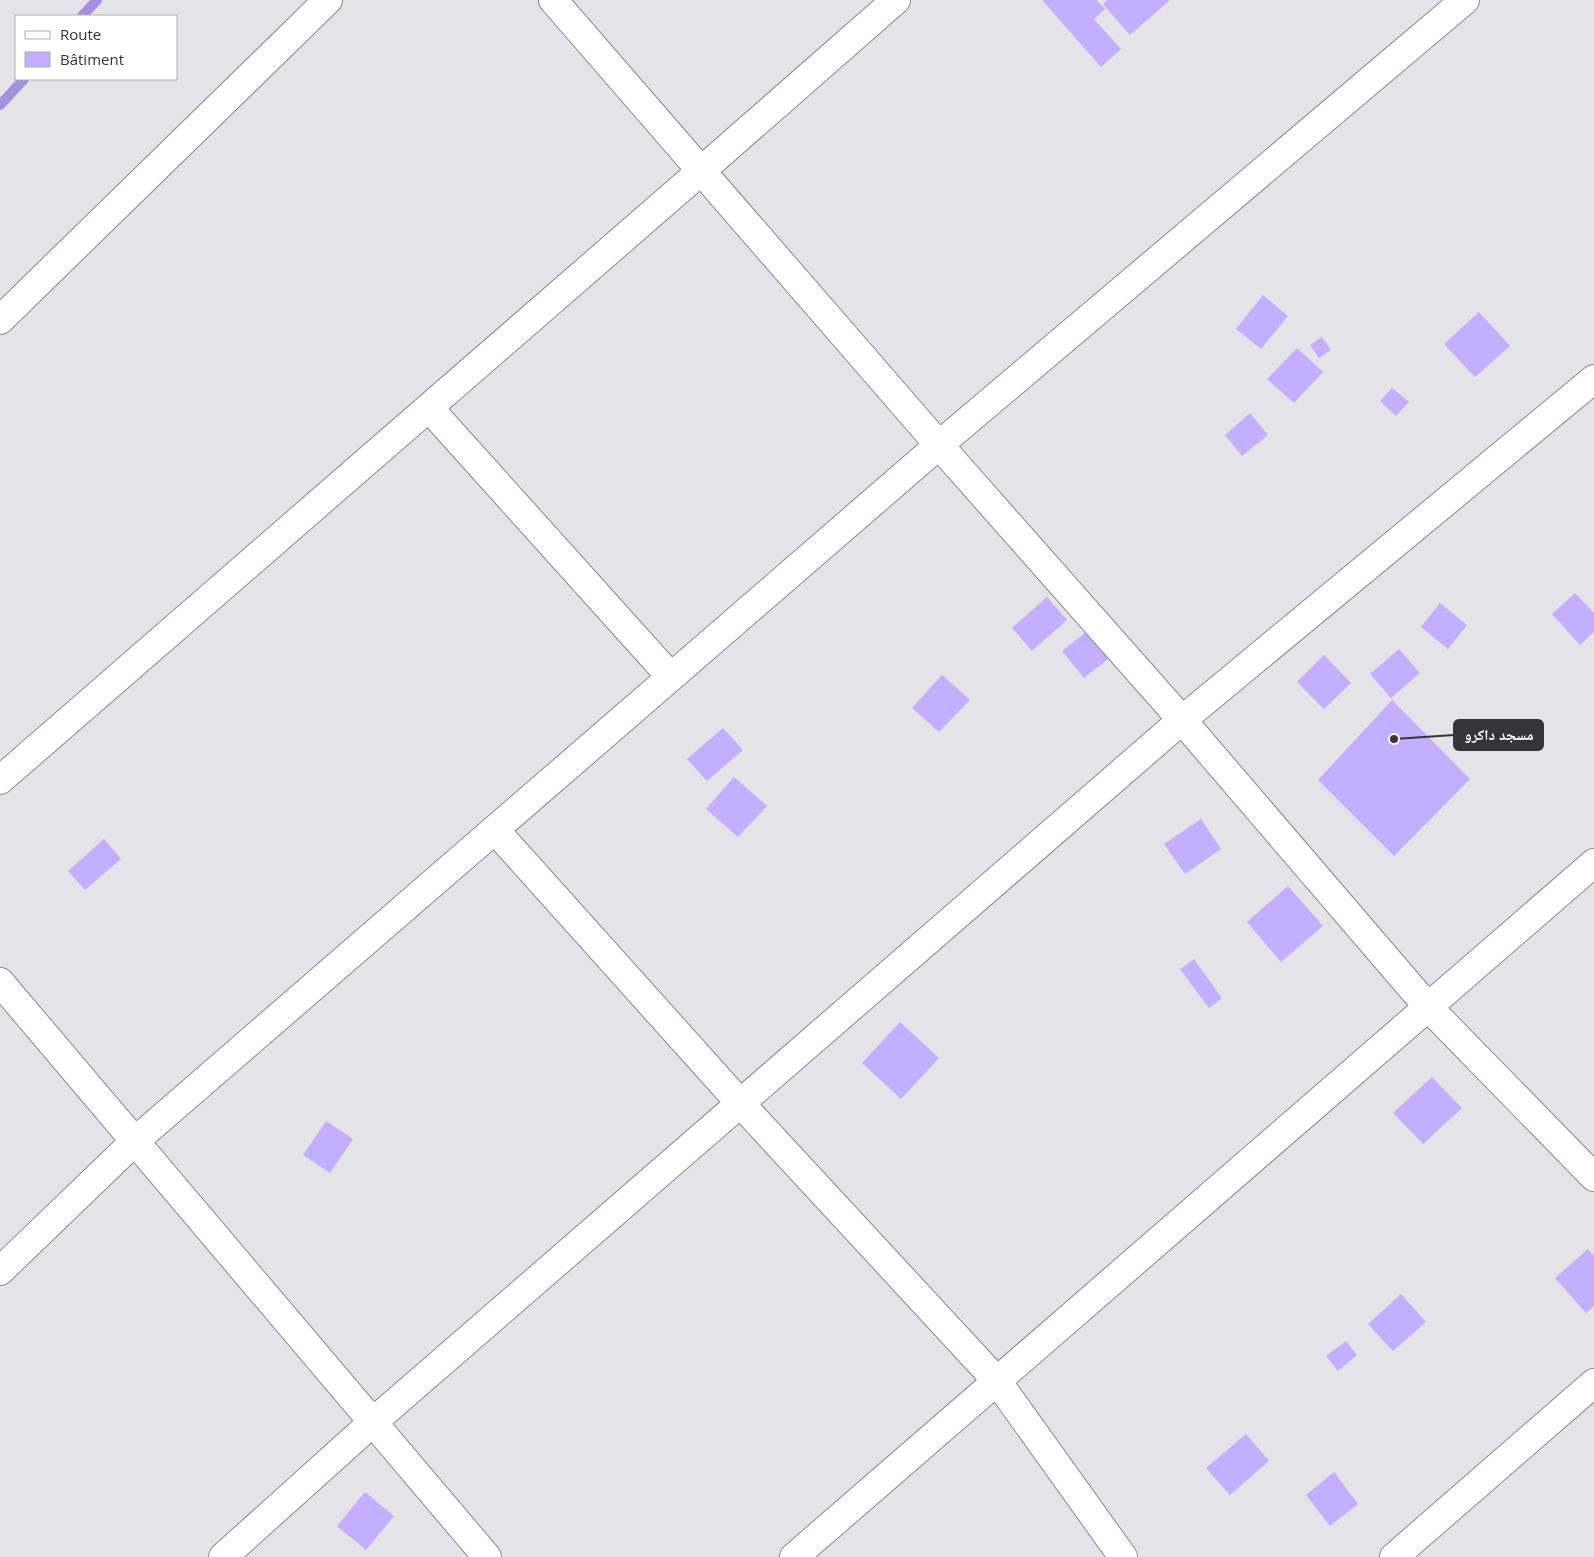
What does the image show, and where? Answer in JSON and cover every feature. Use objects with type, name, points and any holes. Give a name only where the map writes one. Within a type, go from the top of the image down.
[{"type":"street","points":[[0,320],[328,0]]},
{"type":"street","points":[[552,0],[939,445],[1182,720],[1428,1007],[1594,1177]]},
{"type":"street","points":[[0,780],[896,0]]},
{"type":"street","points":[[0,1271],[135,1141],[939,445],[1465,0]]},
{"type":"street","points":[[223,1557],[373,1422],[1182,720],[1594,379]]},
{"type":"street","points":[[429,408],[671,677]]},
{"type":"street","points":[[495,830],[740,1103],[997,1381],[1123,1557]]},
{"type":"street","points":[[794,1557],[1594,864]]},
{"type":"street","points":[[0,982],[487,1557]]},
{"type":"street","points":[[1394,1557],[1594,1383]]},
{"type":"building","points":[[1042,0],[1097,0],[1105,9],[1094,19],[1121,49],[1101,67]]},
{"type":"building","points":[[1108,0],[1170,0],[1130,35],[1103,4]]},
{"type":"building","points":[[1263,295],[1288,316],[1261,349],[1236,329]]},
{"type":"building","points":[[1479,312],[1510,346],[1475,377],[1444,344]]},
{"type":"building","points":[[1322,337],[1331,350],[1319,358],[1310,345]]},
{"type":"building","points":[[1297,348],[1323,372],[1294,403],[1267,379]]},
{"type":"building","points":[[1392,388],[1409,402],[1396,416],[1380,401]]},
{"type":"building","points":[[1250,413],[1268,435],[1242,456],[1225,435]]},
{"type":"building","points":[[1575,593],[1594,613],[1594,632],[1580,645],[1552,614]]},
{"type":"building","points":[[1047,597],[1067,620],[1032,651],[1012,628]]},
{"type":"building","points":[[1440,603],[1467,625],[1448,649],[1421,627]]},
{"type":"building","points":[[1090,629],[1112,656],[1084,678],[1062,651]]},
{"type":"building","points":[[1399,649],[1420,673],[1391,698],[1370,674]]},
{"type":"building","points":[[1324,655],[1351,683],[1324,709],[1297,682]]},
{"type":"building","points":[[942,675],[970,700],[939,732],[912,708]]},
{"type":"building","points":[[1392,700],[1470,779],[1394,856],[1318,780]]},
{"type":"building","points":[[723,728],[743,750],[707,781],[687,759]]},
{"type":"building","points":[[734,777],[767,806],[738,837],[706,809]]},
{"type":"building","points":[[1201,819],[1221,849],[1185,874],[1164,844]]},
{"type":"building","points":[[104,839],[121,859],[85,890],[68,871]]},
{"type":"building","points":[[1288,886],[1323,926],[1281,962],[1247,922]]},
{"type":"building","points":[[1194,959],[1222,998],[1209,1008],[1180,969]]},
{"type":"building","points":[[900,1022],[939,1058],[901,1099],[862,1063]]},
{"type":"building","points":[[1432,1077],[1462,1108],[1423,1144],[1393,1113]]},
{"type":"building","points":[[326,1121],[353,1139],[330,1173],[303,1155]]},
{"type":"building","points":[[1588,1249],[1594,1256],[1594,1306],[1586,1313],[1555,1278]]},
{"type":"building","points":[[1401,1294],[1426,1322],[1393,1351],[1368,1324]]},
{"type":"building","points":[[1346,1341],[1357,1355],[1338,1371],[1326,1356]]},
{"type":"building","points":[[1246,1434],[1269,1461],[1230,1495],[1206,1468]]},
{"type":"building","points":[[1334,1472],[1358,1504],[1330,1526],[1306,1495]]},
{"type":"building","points":[[365,1492],[394,1516],[366,1550],[337,1526]]},
{"type":"waterway","points":[[83,15],[97,0]]},
{"type":"waterway","points":[[0,105],[23,80]]},
{"type":"place","name":"مسجد داكرو","points":[[1394,739]]}]
